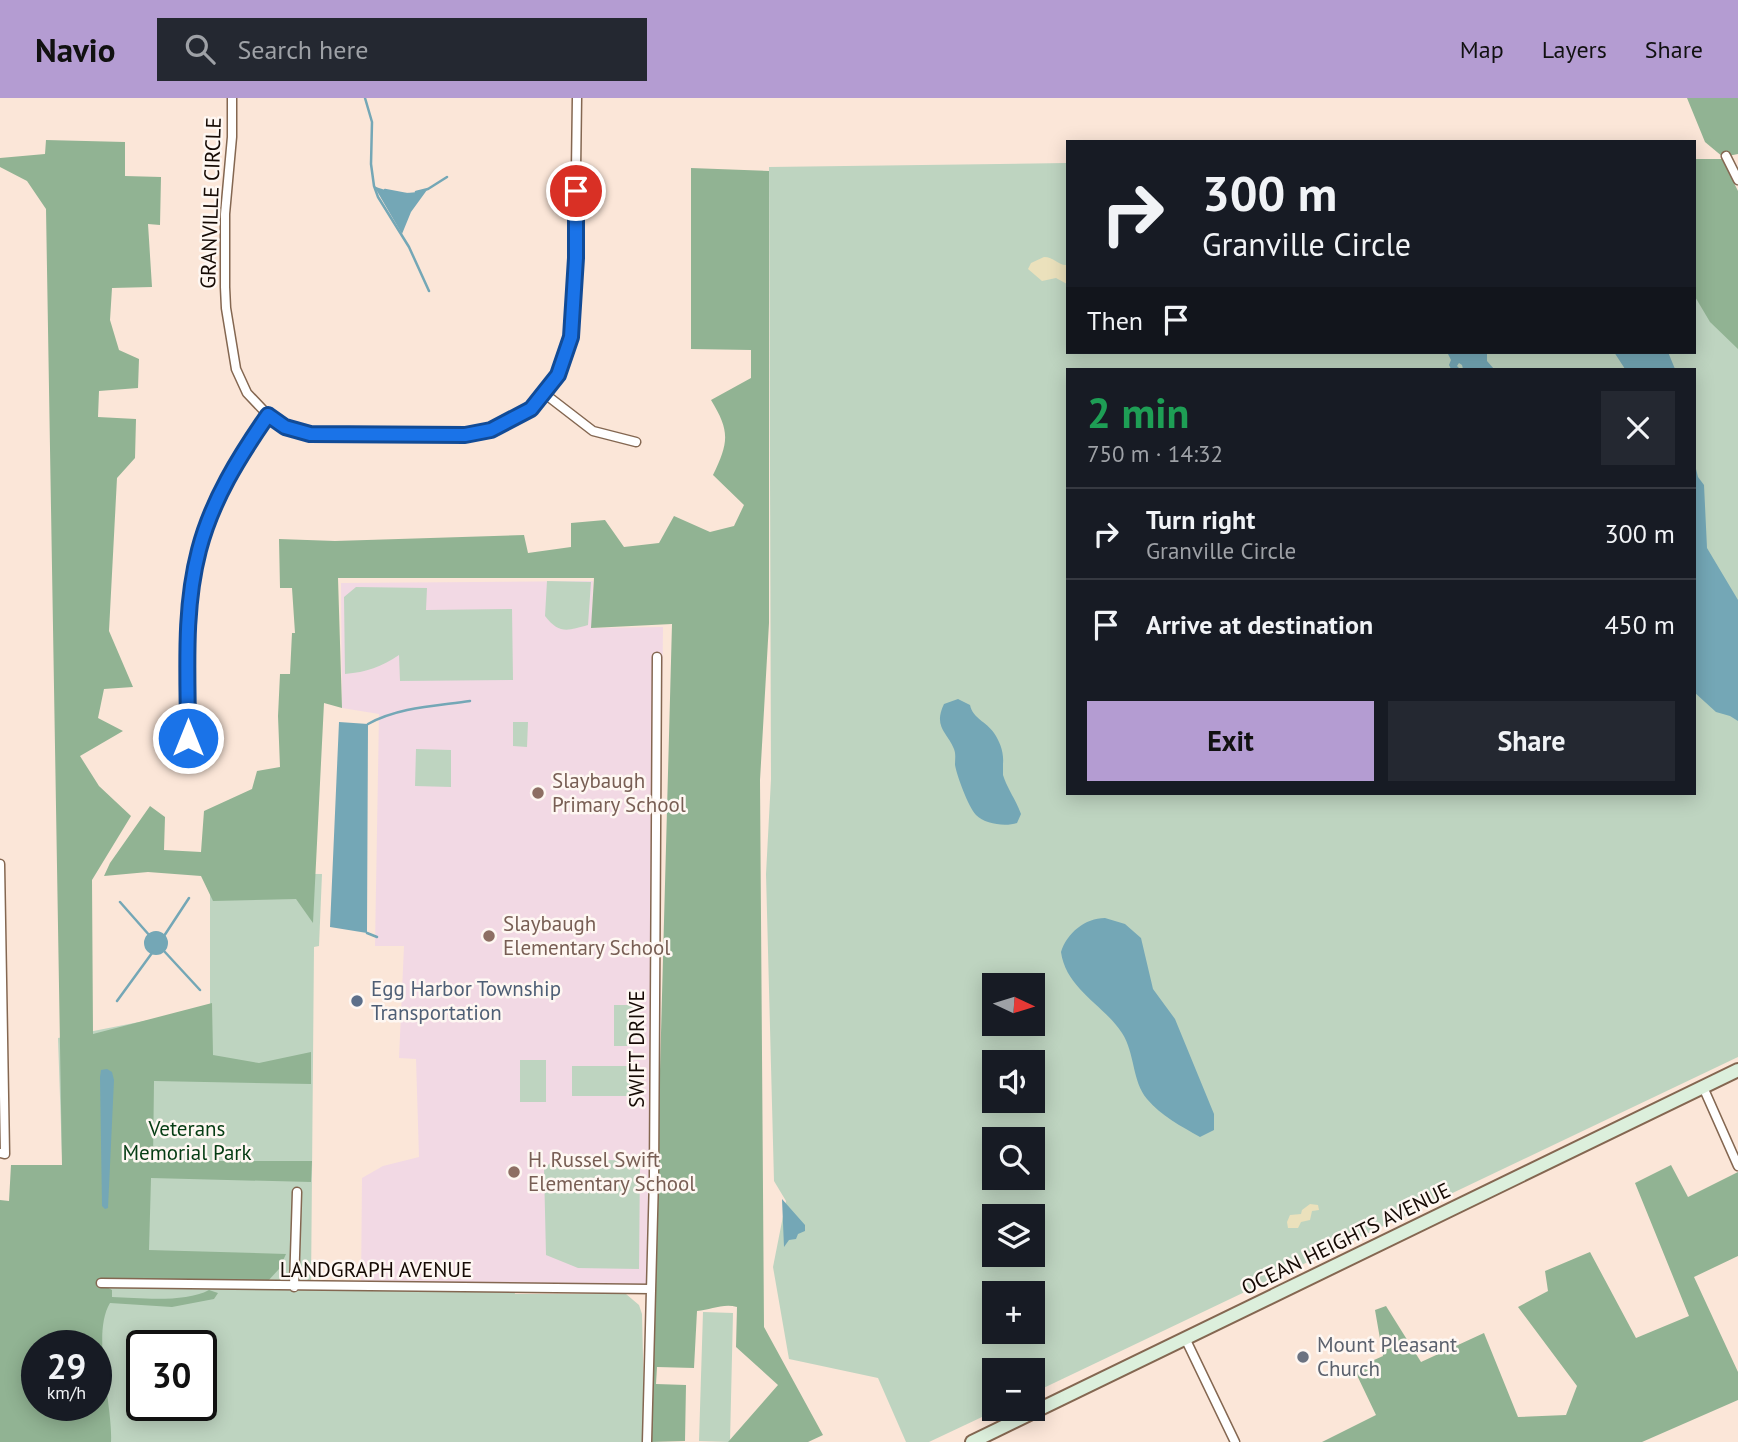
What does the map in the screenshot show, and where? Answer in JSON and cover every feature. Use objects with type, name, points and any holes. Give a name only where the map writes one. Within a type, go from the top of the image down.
[{"type":"main road","name":"OCEAN HEIGHTS AVENUE","points":[[972,1442],[1738,1070]]},
{"type":"street","name":"GRANVILLE CIRCLE","points":[[232,98],[232,137],[225,214],[226,308],[239,376],[247,393],[268,415],[285,427],[310,434],[465,435],[491,430],[531,409],[545,394],[564,363],[573,325],[577,98]]},
{"type":"street","points":[[1726,156],[1738,180]]},
{"type":"street","points":[[545,394],[593,431],[636,442]]},
{"type":"street","points":[[188,738],[188,621],[192,581],[200,548],[220,494],[268,415]]},
{"type":"street","name":"SWIFT DRIVE","points":[[647,1442],[654,1177],[657,657]]},
{"type":"street","points":[[0,864],[2,1153]]},
{"type":"street","points":[[1703,1087],[1738,1166]]},
{"type":"street","points":[[294,1287],[297,1192]]},
{"type":"street","name":"LANDGRAPH AVENUE","points":[[101,1283],[651,1289]]},
{"type":"street","points":[[1185,1338],[1235,1442]]},
{"type":"shaded area","points":[[593,581],[592,628],[663,627],[661,800],[656,841],[651,1289],[361,1288],[362,1178],[383,1166],[419,1157],[416,1059],[399,1058],[404,946],[375,946],[379,714],[342,708],[341,583]]},
{"type":"green space","points":[[1687,98],[1738,98],[1738,154],[1723,157],[1705,142]]},
{"type":"green space","points":[[46,140],[125,142],[125,176],[161,177],[160,225],[148,224],[152,287],[112,288],[110,320],[119,350],[139,359],[138,388],[99,391],[98,417],[136,419],[135,458],[117,478],[109,631],[133,687],[104,689],[98,718],[123,731],[80,756],[99,786],[131,816],[92,880],[93,1034],[212,1003],[213,1055],[259,1063],[311,1052],[311,1084],[154,1081],[153,1161],[312,1161],[311,1182],[151,1178],[149,1250],[286,1254],[279,1269],[267,1282],[103,1285],[112,1290],[112,1297],[162,1299],[188,1297],[209,1290],[218,1293],[214,1299],[172,1307],[110,1303],[103,1330],[21,1330],[21,1421],[110,1421],[111,1442],[0,1442],[0,1200],[9,1201],[11,1165],[62,1165],[46,209],[27,181],[0,167],[0,158],[45,154]]},
{"type":"green space","points":[[1696,159],[1719,159],[1738,200],[1738,1057],[1045,1387],[1045,1358],[982,1358],[982,1417],[929,1442],[906,1442],[878,1378],[789,1359],[773,1267],[786,1201],[774,1181],[766,874],[771,779],[769,167],[1066,163],[1066,354],[1696,354]]},
{"type":"green space","points":[[1696,159],[1722,159],[1738,191],[1738,349],[1710,322],[1696,298]]},
{"type":"green space","points":[[691,168],[769,171],[769,623],[760,780],[764,1327],[823,1435],[808,1442],[728,1442],[778,1385],[736,1347],[737,1307],[727,1306],[697,1311],[694,1368],[657,1367],[656,1384],[686,1385],[685,1441],[650,1442],[672,624],[591,628],[594,578],[338,578],[342,708],[324,703],[313,923],[296,899],[213,901],[201,876],[148,872],[104,876],[110,863],[150,806],[165,817],[164,850],[201,852],[204,811],[252,789],[257,771],[280,767],[280,674],[290,674],[292,633],[295,633],[292,588],[280,588],[279,539],[335,541],[524,535],[528,553],[571,547],[571,523],[605,520],[624,547],[659,543],[674,516],[710,532],[734,526],[744,505],[713,475],[722,454],[725,437],[722,420],[711,400],[751,378],[751,350],[691,349]]},
{"type":"green space","points":[[547,581],[591,582],[588,625],[564,630],[550,622],[545,616]]},
{"type":"green space","points":[[356,587],[427,588],[426,610],[512,609],[513,680],[400,681],[399,655],[374,668],[345,674],[344,597]]},
{"type":"green space","points":[[513,722],[528,722],[527,747],[513,746]]},
{"type":"green space","points":[[416,749],[451,750],[451,787],[415,786]]},
{"type":"green space","name":"Veterans Memorial Park","points":[[210,873],[322,874],[319,946],[314,947],[311,1287],[514,1288],[515,1294],[626,1294],[639,1305],[642,1314],[645,1442],[0,1442],[0,1283],[64,1216],[58,1038],[210,1008]]},
{"type":"green space","points":[[614,1005],[634,1005],[634,1046],[614,1046]]},
{"type":"green space","points":[[520,1060],[546,1060],[546,1102],[520,1102]]},
{"type":"green space","points":[[572,1066],[633,1066],[633,1096],[572,1096]]},
{"type":"green space","points":[[640,1161],[639,1269],[578,1268],[546,1255],[544,1169],[551,1162]]},
{"type":"green space","points":[[1671,1165],[1688,1197],[1738,1172],[1738,1256],[1694,1277],[1738,1372],[1738,1400],[1642,1442],[1322,1442],[1376,1415],[1354,1369],[1383,1356],[1375,1310],[1386,1306],[1421,1362],[1484,1333],[1518,1417],[1566,1415],[1577,1386],[1518,1307],[1548,1291],[1545,1271],[1590,1252],[1636,1338],[1689,1316],[1635,1183]]},
{"type":"green space","points":[[703,1312],[733,1313],[730,1442],[699,1441]]},
{"type":"sand","points":[[1044,257],[1066,265],[1066,283],[1056,278],[1042,281],[1028,269],[1031,263]]},
{"type":"sand","points":[[1310,1204],[1318,1205],[1319,1210],[1312,1211],[1310,1220],[1301,1222],[1298,1228],[1288,1228],[1290,1215],[1301,1214]]},
{"type":"water","points":[[374,186],[400,193],[427,190],[411,212],[402,234]]},
{"type":"water","points":[[1448,354],[1487,354],[1487,361],[1493,368],[1463,368],[1459,363],[1459,368],[1450,368]]},
{"type":"water","points":[[1615,354],[1669,354],[1675,368],[1624,368]]},
{"type":"water","points":[[1696,469],[1704,485],[1707,548],[1738,600],[1738,721],[1716,712],[1696,694]]},
{"type":"water","points":[[958,699],[970,705],[974,714],[991,729],[998,740],[1003,755],[1003,775],[1021,814],[1017,823],[1001,825],[985,821],[976,815],[966,798],[956,770],[954,749],[940,724],[944,704]]},
{"type":"water","points":[[339,722],[368,724],[367,933],[330,927]]},
{"type":"water","points":[[1105,918],[1125,924],[1141,938],[1153,989],[1175,1019],[1214,1114],[1214,1130],[1200,1137],[1165,1116],[1147,1099],[1142,1092],[1122,1033],[1078,987],[1064,965],[1061,952],[1072,933],[1084,924]]},
{"type":"water","points":[[156,931],[165,934],[168,943],[165,952],[156,955],[147,952],[144,943],[147,934]]},
{"type":"water","points":[[101,1070],[112,1072],[114,1080],[108,1208],[105,1209],[102,1206],[100,1077]]},
{"type":"water","points":[[782,1199],[805,1225],[805,1231],[798,1234],[796,1239],[789,1240],[784,1247]]},
{"type":"waterway","points":[[365,98],[372,122],[371,164],[374,186],[409,247],[429,291]]},
{"type":"waterway","points":[[416,192],[428,189],[447,177]]},
{"type":"waterway","points":[[385,190],[406,194]]},
{"type":"waterway","points":[[368,724],[405,711],[470,701]]},
{"type":"waterway","points":[[164,936],[189,898]]},
{"type":"waterway","points":[[120,902],[150,936]]},
{"type":"waterway","points":[[367,933],[377,937]]},
{"type":"waterway","points":[[164,951],[200,990]]},
{"type":"waterway","points":[[117,1001],[152,953]]},
{"type":"place","name":"Slaybaugh Primary School","points":[[538,793]]},
{"type":"place","name":"Slaybaugh Elementary School","points":[[489,936]]},
{"type":"place","name":"Egg Harbor Township Transportation","points":[[357,1001]]},
{"type":"place","name":"H. Russel Swift Elementary School","points":[[514,1172]]},
{"type":"place","name":"Mount Pleasant Church","points":[[1303,1357]]},
{"type":"route","points":[[188,738],[188,621],[192,581],[200,548],[220,494],[268,415],[285,427],[310,434],[465,435],[491,430],[531,409],[558,375],[571,337],[576,258],[576,191]]}]
